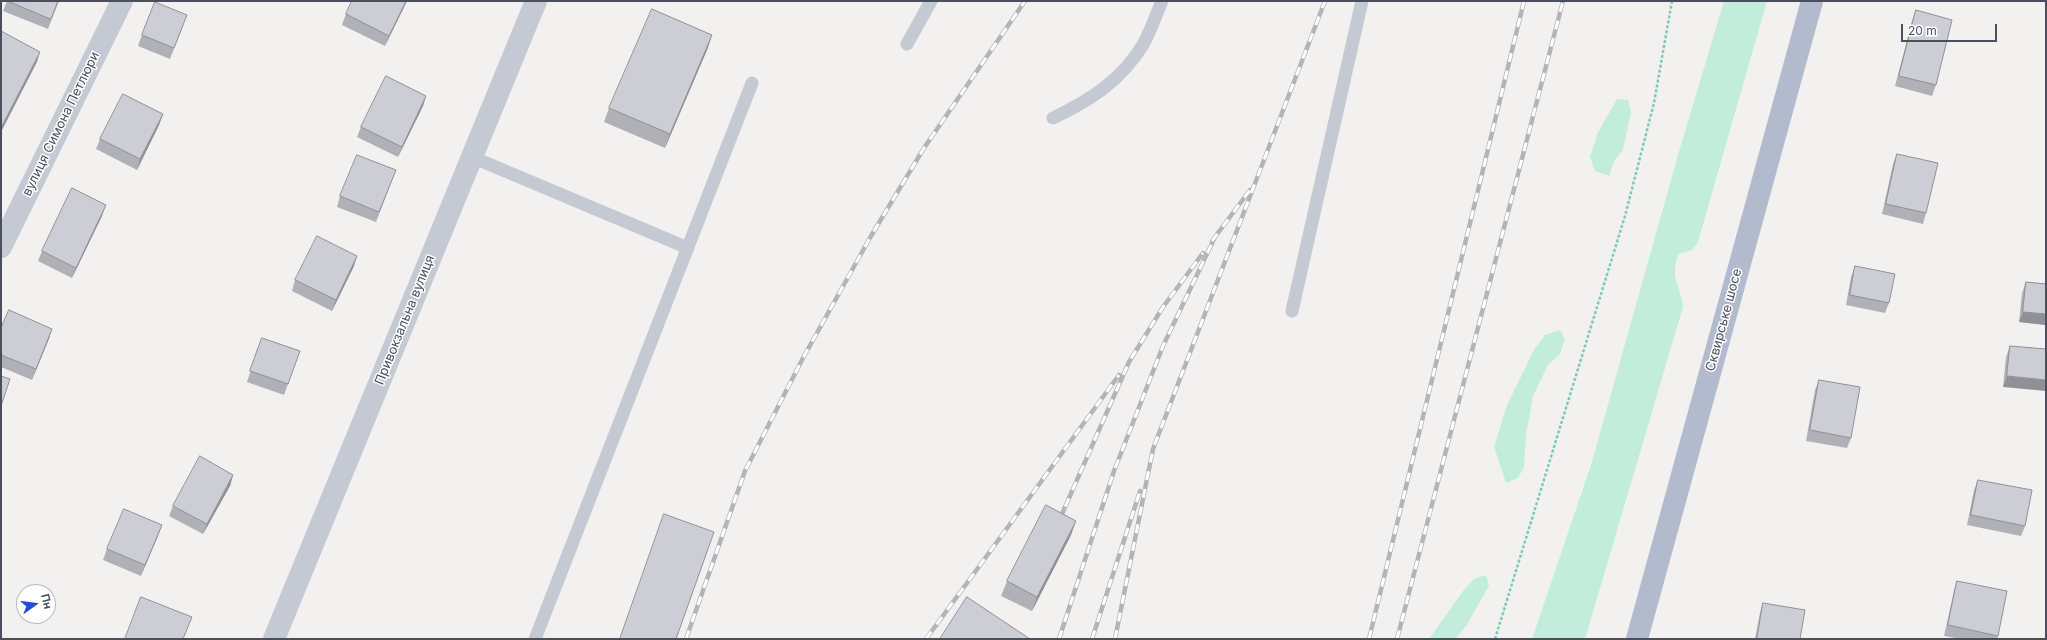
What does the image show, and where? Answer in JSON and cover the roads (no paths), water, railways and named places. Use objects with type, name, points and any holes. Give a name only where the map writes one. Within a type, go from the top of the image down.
[{"type":"main road","name":"Сквирське шосе","points":[[1637,639],[1812,1]]},
{"type":"street","name":"вулиця Симона Петлюри","points":[[1,247],[122,1]]},
{"type":"street","name":"Привокзальна вулиця","points":[[274,639],[536,1]]},
{"type":"lane","points":[[907,44],[931,1]]},
{"type":"lane","points":[[1053,118],[1085,103],[1117,78],[1144,43],[1162,1]]},
{"type":"lane","points":[[1292,311],[1362,1]]},
{"type":"lane","points":[[535,639],[752,84]]},
{"type":"lane","points":[[472,157],[688,248]]},
{"type":"railway","points":[[686,639],[745,471],[803,358],[871,236],[924,148],[1025,1]]},
{"type":"railway","points":[[1115,639],[1153,449],[1325,1]]},
{"type":"railway","points":[[1369,639],[1524,1]]},
{"type":"railway","points":[[1397,639],[1563,1]]},
{"type":"railway","points":[[1212,241],[1250,190]]},
{"type":"railway","points":[[1059,639],[1114,471],[1163,346],[1215,237]]},
{"type":"railway","points":[[1058,523],[1129,362],[1163,307],[1203,253]]},
{"type":"railway","points":[[926,639],[1119,375]]},
{"type":"railway","points":[[1092,639],[1140,491]]}]
